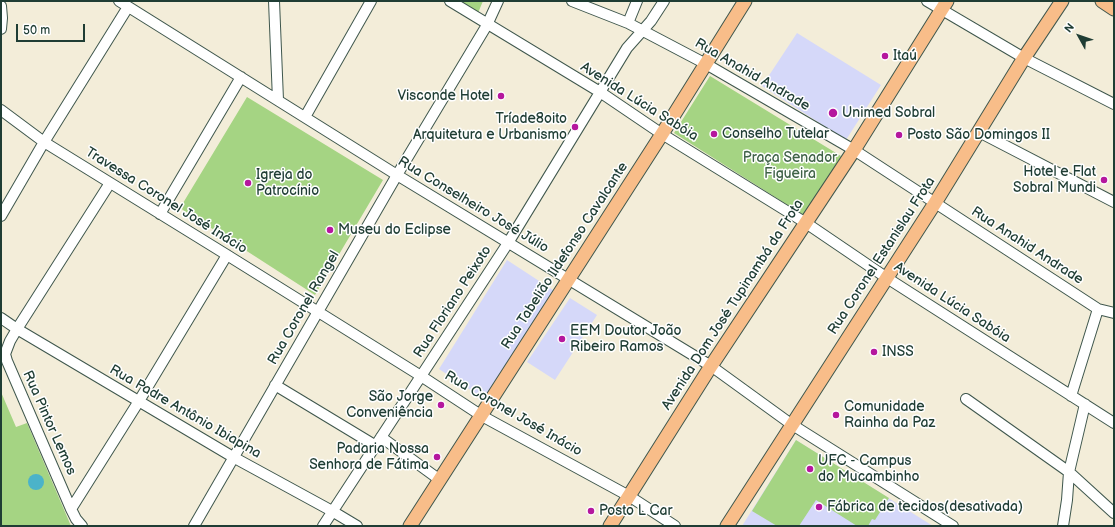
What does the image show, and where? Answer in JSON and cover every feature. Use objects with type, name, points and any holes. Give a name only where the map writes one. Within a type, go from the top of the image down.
[{"type":"main road","name":"Rua Tabelião Ildefonso Cavalcante","points":[[410,526],[662,134],[745,1]]},
{"type":"main road","name":"Rua Coronel Estanislau Frota","points":[[727,526],[791,424],[888,278],[1024,58],[1062,1]]},
{"type":"main road","points":[[1102,1],[1114,9]]},
{"type":"main road","name":"Avenida Dom José Tupinambá da Frota","points":[[610,526],[711,366],[854,150],[944,5]]},
{"type":"street","name":"Rua Conselheiro José Júlio","points":[[118,1],[397,175],[711,366],[791,424],[953,526]]},
{"type":"street","points":[[274,1],[278,100]]},
{"type":"street","points":[[305,117],[371,1]]},
{"type":"street","name":"Avenida Lúcia Sabóia","points":[[450,1],[600,92],[662,134],[806,223],[888,278],[1114,423]]},
{"type":"street","name":"Rua Coronel Rangel","points":[[194,526],[397,175],[488,25],[498,1]]},
{"type":"street","name":"Rua Anahid Andrade","points":[[572,1],[628,23],[706,64],[854,150],[1098,309],[1114,312]]},
{"type":"street","points":[[628,23],[637,1]]},
{"type":"street","name":"Rua Floriano Peixoto","points":[[323,526],[508,243],[627,48],[651,21],[664,1]]},
{"type":"street","points":[[927,1],[944,5],[1024,58],[1114,104]]},
{"type":"street","points":[[1,6],[1,29]]},
{"type":"street","points":[[1,216],[44,142],[128,7]]},
{"type":"street","points":[[160,214],[241,77]]},
{"type":"street","name":"Travessa Coronel José Inácio","points":[[1,110],[44,142],[318,312]]},
{"type":"street","points":[[979,132],[1114,202]]},
{"type":"street","name":"Rua Pintor Lemos","points":[[82,526],[76,519],[71,509],[5,354],[6,348],[17,329],[110,183]]},
{"type":"street","points":[[71,509],[139,401],[227,255]]},
{"type":"street","points":[[1071,396],[1098,309]]},
{"type":"street","name":"Rua Coronel José Inácio","points":[[318,312],[482,416],[629,496],[674,526]]},
{"type":"street","name":"Rua Padre Antônio Ibiapina","points":[[1,318],[17,329],[233,457],[357,526]]},
{"type":"street","points":[[275,385],[379,441],[440,480]]},
{"type":"street","points":[[966,399],[1069,472],[1114,513]]},
{"type":"street","points":[[1063,526],[1069,472],[1085,404]]},
{"type":"shaded area","name":"Unimed Sobral","points":[[797,33],[881,85],[846,140],[762,86]]},
{"type":"shaded area","points":[[507,260],[556,292],[484,399],[439,369]]},
{"type":"shaded area","name":"EEM Doutor João Ribeiro Ramos","points":[[570,298],[597,315],[555,380],[527,362]]},
{"type":"shaded area","name":"UFC - Campus do Mucambinho","points":[[796,440],[933,526],[742,526]]},
{"type":"green space","points":[[459,1],[483,1],[478,13]]},
{"type":"green space","name":"Praça Senador Figueira","points":[[710,76],[841,156],[805,216],[674,133]]},
{"type":"green space","points":[[247,97],[383,180],[315,295],[180,208]]},
{"type":"green space","points":[[1,392],[16,427],[27,423],[71,526],[1,526]]},
{"type":"green space","name":"UFC - Campus do Mucambinho","points":[[796,440],[889,498],[875,520],[872,519],[868,526],[857,526],[816,500],[799,526],[777,526],[752,511]]},
{"type":"water","points":[[36,474],[42,476],[44,482],[42,488],[36,490],[30,488],[28,482],[30,476]]},
{"type":"place","name":"Itaú","points":[[885,56]]},
{"type":"place","name":"Visconde Hotel","points":[[501,96]]},
{"type":"place","name":"Unimed Sobral","points":[[833,113]]},
{"type":"place","name":"Tríade8oito Arquitetura e Urbanismo","points":[[575,127]]},
{"type":"place","name":"Conselho Tutelar","points":[[714,134]]},
{"type":"place","name":"Posto São Domingos II","points":[[899,135]]},
{"type":"place","name":"Hotel e Flat Sobral Mundi","points":[[1104,180]]},
{"type":"place","name":"Igreja do Patrocínio","points":[[248,183]]},
{"type":"place","name":"Museu do Eclipse","points":[[330,230]]},
{"type":"place","name":"EEM Doutor João Ribeiro Ramos","points":[[562,339]]},
{"type":"place","name":"INSS","points":[[874,352]]},
{"type":"place","name":"São Jorge Conveniência","points":[[441,405]]},
{"type":"place","name":"Comunidade Rainha da Paz","points":[[836,415]]},
{"type":"place","name":"Padaria Nossa Senhora de Fátima","points":[[437,457]]},
{"type":"place","name":"UFC - Campus do Mucambinho","points":[[810,469]]},
{"type":"place","name":"Fábrica de tecidos(desativada)","points":[[819,507]]},
{"type":"place","name":"Posto L Car","points":[[591,511]]}]
